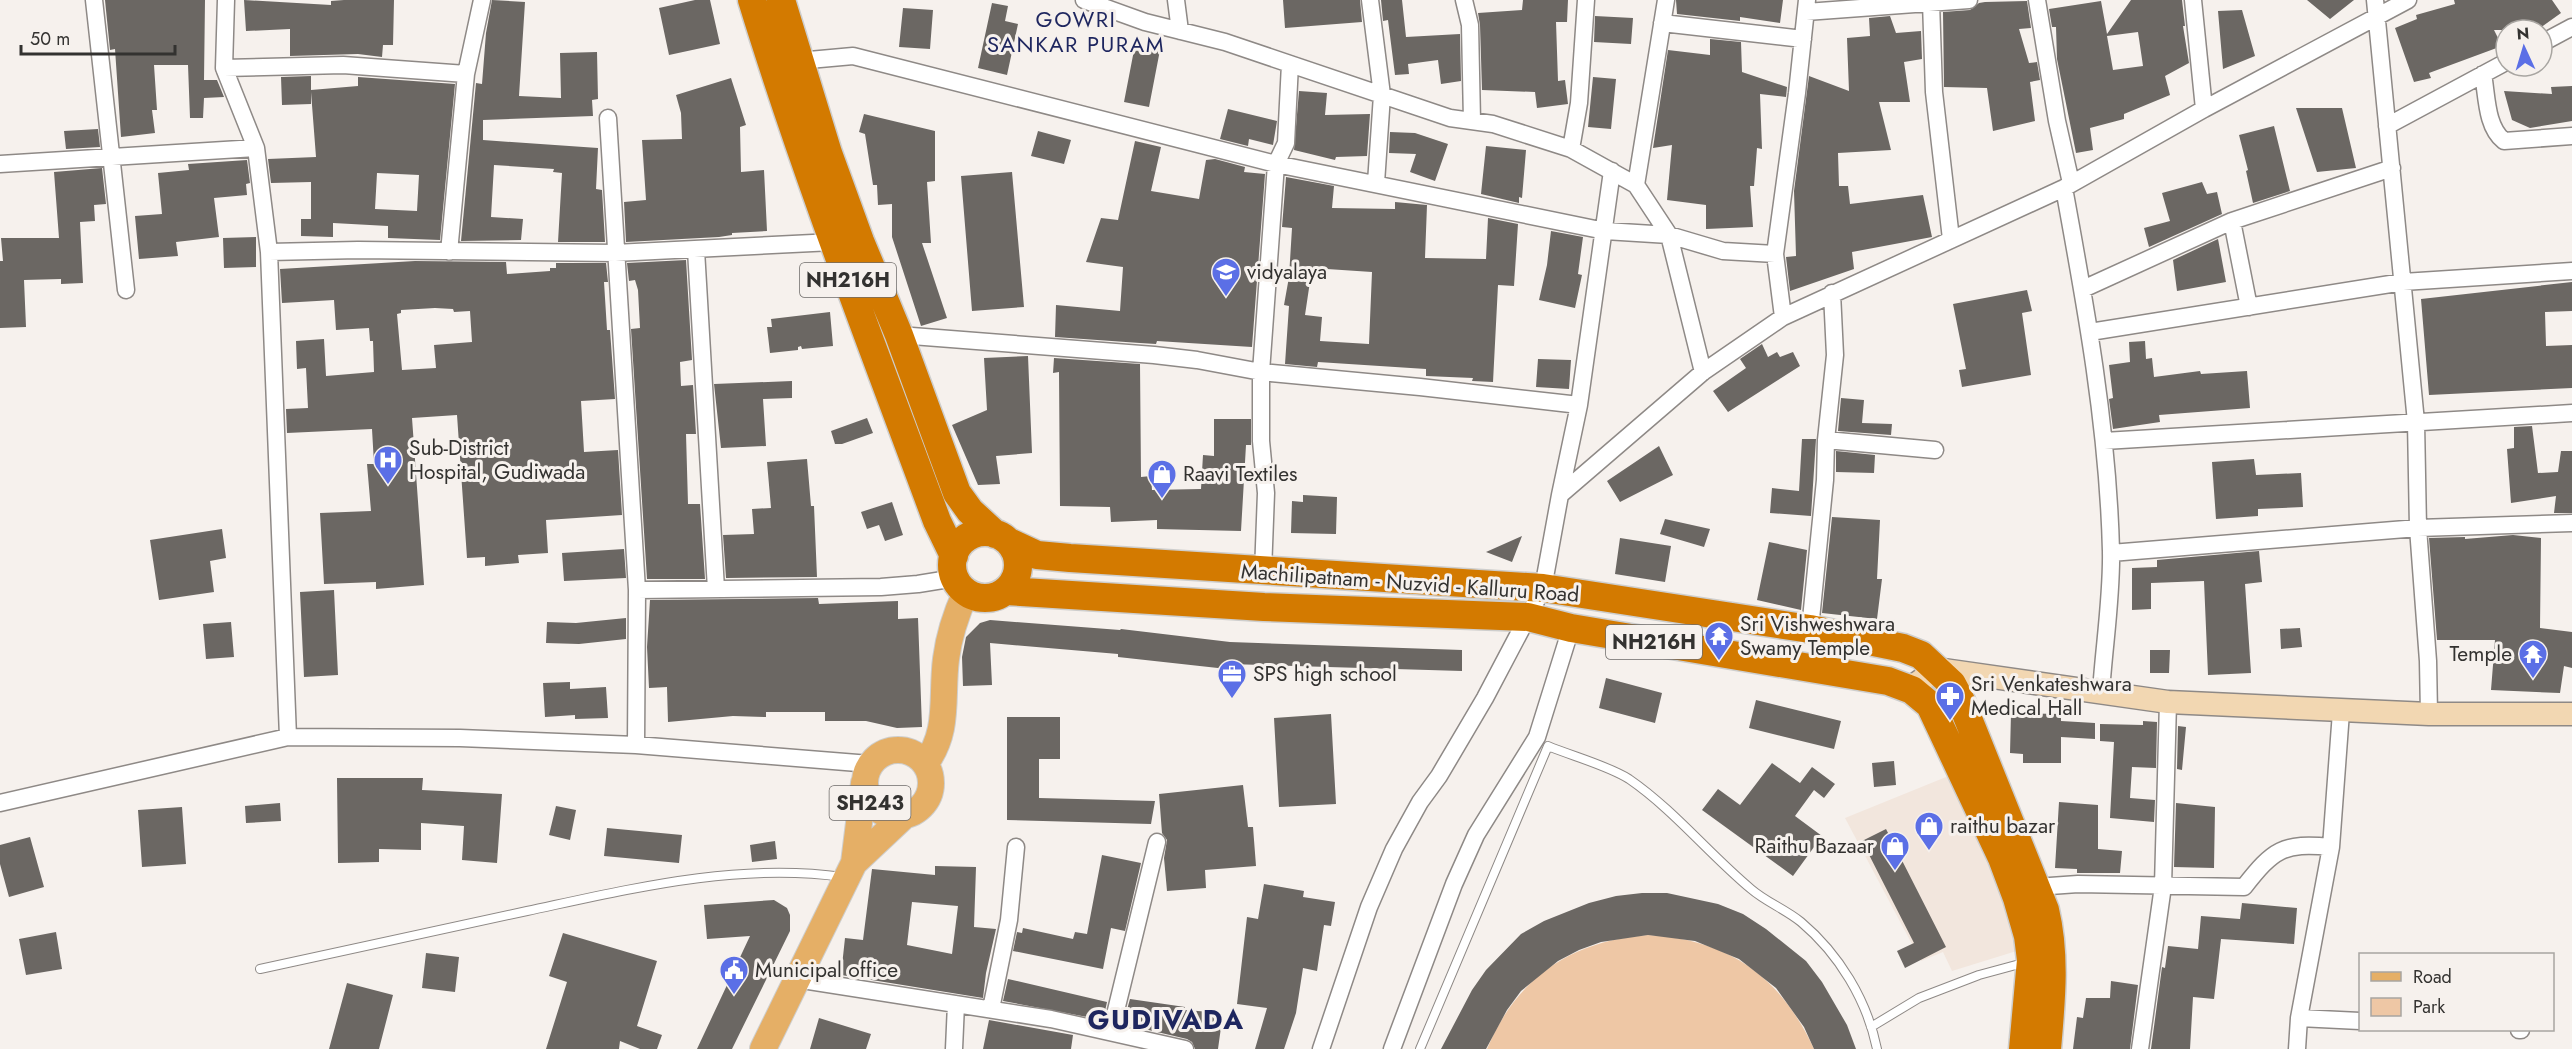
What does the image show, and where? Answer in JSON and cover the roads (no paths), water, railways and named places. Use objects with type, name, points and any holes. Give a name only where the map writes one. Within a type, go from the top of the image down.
[{"type":"highway","name":"NH216H","points":[[752,0],[834,242],[937,521],[958,575],[976,597],[987,598],[1006,591],[1018,573],[1016,551],[1002,538]]},
{"type":"highway","name":"Machilipatnam - Nuzvid - Kalluru Road","points":[[781,0],[798,61],[860,241],[899,335],[957,493],[970,511],[1002,538],[1037,555],[1263,572],[1543,588],[1810,629],[1903,648],[1921,655],[1952,684],[1961,701],[2036,887],[2051,936],[2052,963],[2047,1049]]},
{"type":"highway","points":[[958,575],[965,539],[985,532],[1002,538]]},
{"type":"highway","name":"Machilipatnam - Nuzvid - Kalluru Road","points":[[1006,591],[1264,607],[1528,617],[1571,628],[1888,681],[1909,689],[1930,705],[2002,858],[2018,898],[2028,936],[2031,960],[2023,1049]]},
{"type":"main road","name":"SH243","points":[[925,764],[943,726],[946,661],[958,575]]},
{"type":"main road","name":"SH243","points":[[762,1049],[850,870],[867,774],[887,751],[908,752],[925,764],[931,779],[929,795],[919,809],[904,816],[850,870]]},
{"type":"main road","name":"SH243","points":[[867,774],[870,803],[887,815],[904,816]]},
{"type":"street","points":[[94,0],[126,290]]},
{"type":"street","points":[[226,0],[224,68],[256,148],[269,252],[288,737]]},
{"type":"street","points":[[449,252],[466,74],[483,0]]},
{"type":"street","points":[[1084,0],[1145,22],[1225,42],[1450,118],[1493,124],[1571,149],[1636,184],[1669,235],[1703,372]]},
{"type":"street","points":[[1176,0],[1179,31]]},
{"type":"street","points":[[1370,0],[1382,94],[1376,183]]},
{"type":"street","points":[[1464,0],[1470,25],[1472,121]]},
{"type":"street","points":[[1571,149],[1579,103],[1586,0]]},
{"type":"street","points":[[1636,184],[1666,0]]},
{"type":"street","points":[[1783,317],[1775,254],[1806,6],[1969,0]]},
{"type":"street","points":[[2037,0],[2090,332],[2104,441],[2111,552],[2101,692]]},
{"type":"street","points":[[2193,0],[2204,109]]},
{"type":"street","points":[[1560,495],[1703,372],[1783,317],[2067,185],[2204,109],[2376,8],[2408,0]]},
{"type":"street","points":[[1931,2],[1934,92],[1951,240]]},
{"type":"street","points":[[2376,8],[2416,422],[2418,528],[2428,661],[2429,714]]},
{"type":"street","points":[[1662,23],[1803,39]]},
{"type":"street","points":[[2554,37],[2572,27]]},
{"type":"street","points":[[798,61],[853,56],[1276,164],[1605,231],[1669,235],[1723,251],[1775,254]]},
{"type":"street","points":[[1263,572],[1266,493],[1261,441],[1262,372],[1276,164],[1286,143],[1290,64]]},
{"type":"street","points":[[224,68],[343,65],[466,74]]},
{"type":"street","points":[[2387,126],[2494,68]]},
{"type":"street","points":[[2483,74],[2492,125],[2497,135],[2504,141],[2572,136]]},
{"type":"street","points":[[608,118],[637,590],[636,745]]},
{"type":"street","points":[[0,164],[256,148]]},
{"type":"street","points":[[2083,289],[2232,221],[2392,168]]},
{"type":"street","points":[[1321,1049],[1369,907],[1394,849],[1420,802],[1464,735],[1543,588],[1579,405],[1605,231],[1611,171]]},
{"type":"street","points":[[2232,221],[2249,307]]},
{"type":"street","points":[[269,252],[358,250],[615,253],[834,242]]},
{"type":"street","points":[[696,250],[716,589]]},
{"type":"street","points":[[2090,332],[2403,282],[2572,271]]},
{"type":"street","points":[[1810,629],[1835,355],[1832,293]]},
{"type":"street","points":[[899,335],[1154,355],[1262,372],[1579,405]]},
{"type":"street","points":[[2104,441],[2572,413]]},
{"type":"street","points":[[1826,440],[1935,450]]},
{"type":"street","points":[[2111,552],[2418,528],[2572,523]]},
{"type":"street","points":[[637,590],[881,587],[918,584],[958,575]]},
{"type":"street","points":[[1392,1049],[1454,884],[1476,835],[1537,737],[1571,628]]},
{"type":"street","points":[[1909,689],[1937,669],[2168,702],[2341,712],[2572,714]]},
{"type":"street","points":[[2140,1049],[2163,886],[2168,702]]},
{"type":"street","points":[[2297,1049],[2298,1018],[2331,847],[2341,712]]},
{"type":"street","points":[[0,803],[288,737],[460,738],[636,745],[867,774]]},
{"type":"street","points":[[1111,1032],[1157,842]]},
{"type":"street","points":[[2036,887],[2078,884],[2244,886],[2273,854],[2305,844],[2331,847]]},
{"type":"street","points":[[991,1010],[1009,920],[1016,847]]},
{"type":"street","points":[[796,979],[991,1010],[1111,1032],[1185,1049]]},
{"type":"street","points":[[954,1049],[956,1004]]},
{"type":"street","points":[[2298,1018],[2359,1021]]},
{"type":"lane","points":[[1420,1049],[1548,746],[1626,778],[1651,795],[1753,891],[1778,905],[1800,922],[1839,963],[1853,986],[1871,1027],[1877,1049]]},
{"type":"lane","points":[[260,969],[643,886],[746,873],[850,870]]},
{"type":"lane","points":[[1871,1027],[1919,998],[1979,975],[2031,960]]},
{"type":"place","name":"vidyalaya","points":[[1226,298]]},
{"type":"place","name":"Sub-District Hospital, Gudiwada","points":[[388,486]]},
{"type":"place","name":"Raavi Textiles","points":[[1162,500]]},
{"type":"place","name":"Sri Vishweshwara Swamy Temple","points":[[1719,662]]},
{"type":"place","name":"Temple","points":[[2533,680]]},
{"type":"place","name":"SPS high school","points":[[1232,700]]},
{"type":"place","name":"Sri Venkateshwara Medical Hall","points":[[1950,722]]},
{"type":"place","name":"raithu bazar","points":[[1929,852]]},
{"type":"place","name":"Raithu Bazaar","points":[[1895,872]]},
{"type":"place","name":"Municipal office","points":[[734,996]]},
{"type":"district","name":"GOWRI SANKAR PURAM","points":[[1076,32]]},
{"type":"district","name":"GUDIVADA","points":[[1166,1020]]}]
